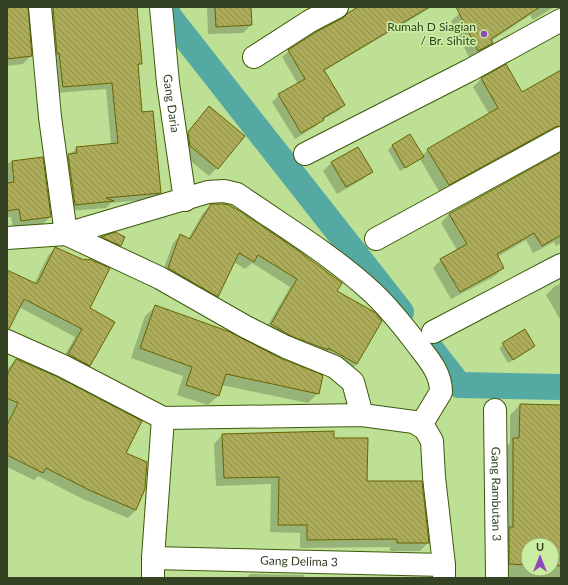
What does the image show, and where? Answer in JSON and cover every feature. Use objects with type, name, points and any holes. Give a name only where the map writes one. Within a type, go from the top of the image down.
[{"type":"street","points":[[40,7],[50,117],[66,234]]},
{"type":"street","name":"Gang Daria","points":[[161,7],[168,83],[185,200]]},
{"type":"street","points":[[254,57],[309,14],[337,7]]},
{"type":"street","points":[[305,154],[470,70],[561,20]]},
{"type":"street","points":[[376,238],[561,138]]},
{"type":"street","points":[[7,238],[66,234],[208,192],[224,191],[237,194],[330,256],[373,294],[410,335],[433,364],[439,377],[441,392],[421,425]]},
{"type":"street","points":[[66,234],[160,278],[246,328],[286,347],[335,367],[353,382],[362,415]]},
{"type":"street","points":[[433,332],[561,265]]},
{"type":"street","points":[[7,340],[63,366],[163,418],[362,415],[414,422],[421,425],[432,441],[434,477],[444,572]]},
{"type":"street","name":"Gang Rambutan 3","points":[[495,410],[497,578]]},
{"type":"street","points":[[153,568],[163,418]]},
{"type":"street","name":"Gang Delima 3","points":[[153,568],[444,572]]},
{"type":"building","points":[[7,7],[28,7],[32,56],[7,59]]},
{"type":"building","points":[[53,7],[137,7],[142,64],[138,64],[142,112],[153,111],[161,193],[106,198],[114,201],[75,205],[68,154],[77,153],[76,147],[118,143],[112,83],[63,87],[59,53],[57,54]]},
{"type":"building","points":[[215,7],[251,7],[252,25],[216,27]]},
{"type":"building","points":[[358,7],[429,7],[324,70],[345,105],[323,118],[324,120],[301,133],[278,94],[305,79],[288,50],[316,32],[343,18]]},
{"type":"building","name":"Rumah D Siagian / Br. Sihite","points":[[456,7],[540,7],[491,39],[493,43],[478,51]]},
{"type":"building","points":[[506,64],[522,92],[561,70],[561,126],[555,127],[449,185],[427,149],[498,108],[481,78]]},
{"type":"building","points":[[209,106],[245,136],[218,169],[190,146],[188,132]]},
{"type":"building","points":[[410,134],[424,157],[405,168],[392,145]]},
{"type":"building","points":[[358,147],[373,172],[346,187],[331,162]]},
{"type":"building","points":[[561,152],[561,235],[542,246],[534,233],[497,254],[504,268],[460,292],[440,259],[467,244],[449,214]]},
{"type":"building","points":[[43,157],[51,217],[21,221],[19,209],[7,211],[7,183],[14,182],[12,161]]},
{"type":"building","points":[[211,204],[229,205],[243,213],[342,283],[337,291],[376,313],[382,321],[357,364],[328,348],[328,350],[291,336],[271,324],[297,279],[258,255],[254,262],[239,253],[218,297],[168,268],[180,234],[190,239]]},
{"type":"building","points":[[115,232],[125,237],[121,246],[101,237]]},
{"type":"building","points":[[55,247],[84,260],[89,259],[110,268],[90,308],[115,322],[90,366],[68,354],[82,329],[24,299],[9,329],[7,329],[7,270],[37,284]]},
{"type":"building","points":[[155,305],[230,332],[280,358],[323,375],[319,394],[226,374],[219,396],[186,385],[192,367],[140,348]]},
{"type":"building","points":[[525,329],[535,346],[513,360],[502,343]]},
{"type":"building","points":[[16,359],[58,377],[142,421],[126,453],[147,462],[145,489],[136,510],[91,491],[46,468],[43,473],[7,455],[7,425],[18,403],[7,398],[7,375]]},
{"type":"building","points":[[520,404],[561,405],[561,566],[560,537],[520,537],[520,565],[509,564],[509,527],[513,527],[513,438],[519,438]]},
{"type":"building","points":[[334,431],[334,438],[368,438],[367,481],[422,481],[429,543],[397,543],[397,539],[307,540],[307,525],[278,525],[279,477],[224,478],[222,434]]},
{"type":"waterway","points":[[167,7],[167,14],[401,312]]},
{"type":"waterway","points":[[427,344],[459,385],[561,387]]},
{"type":"place","name":"Rumah D Siagian / Br. Sihite","points":[[484,34]]}]
